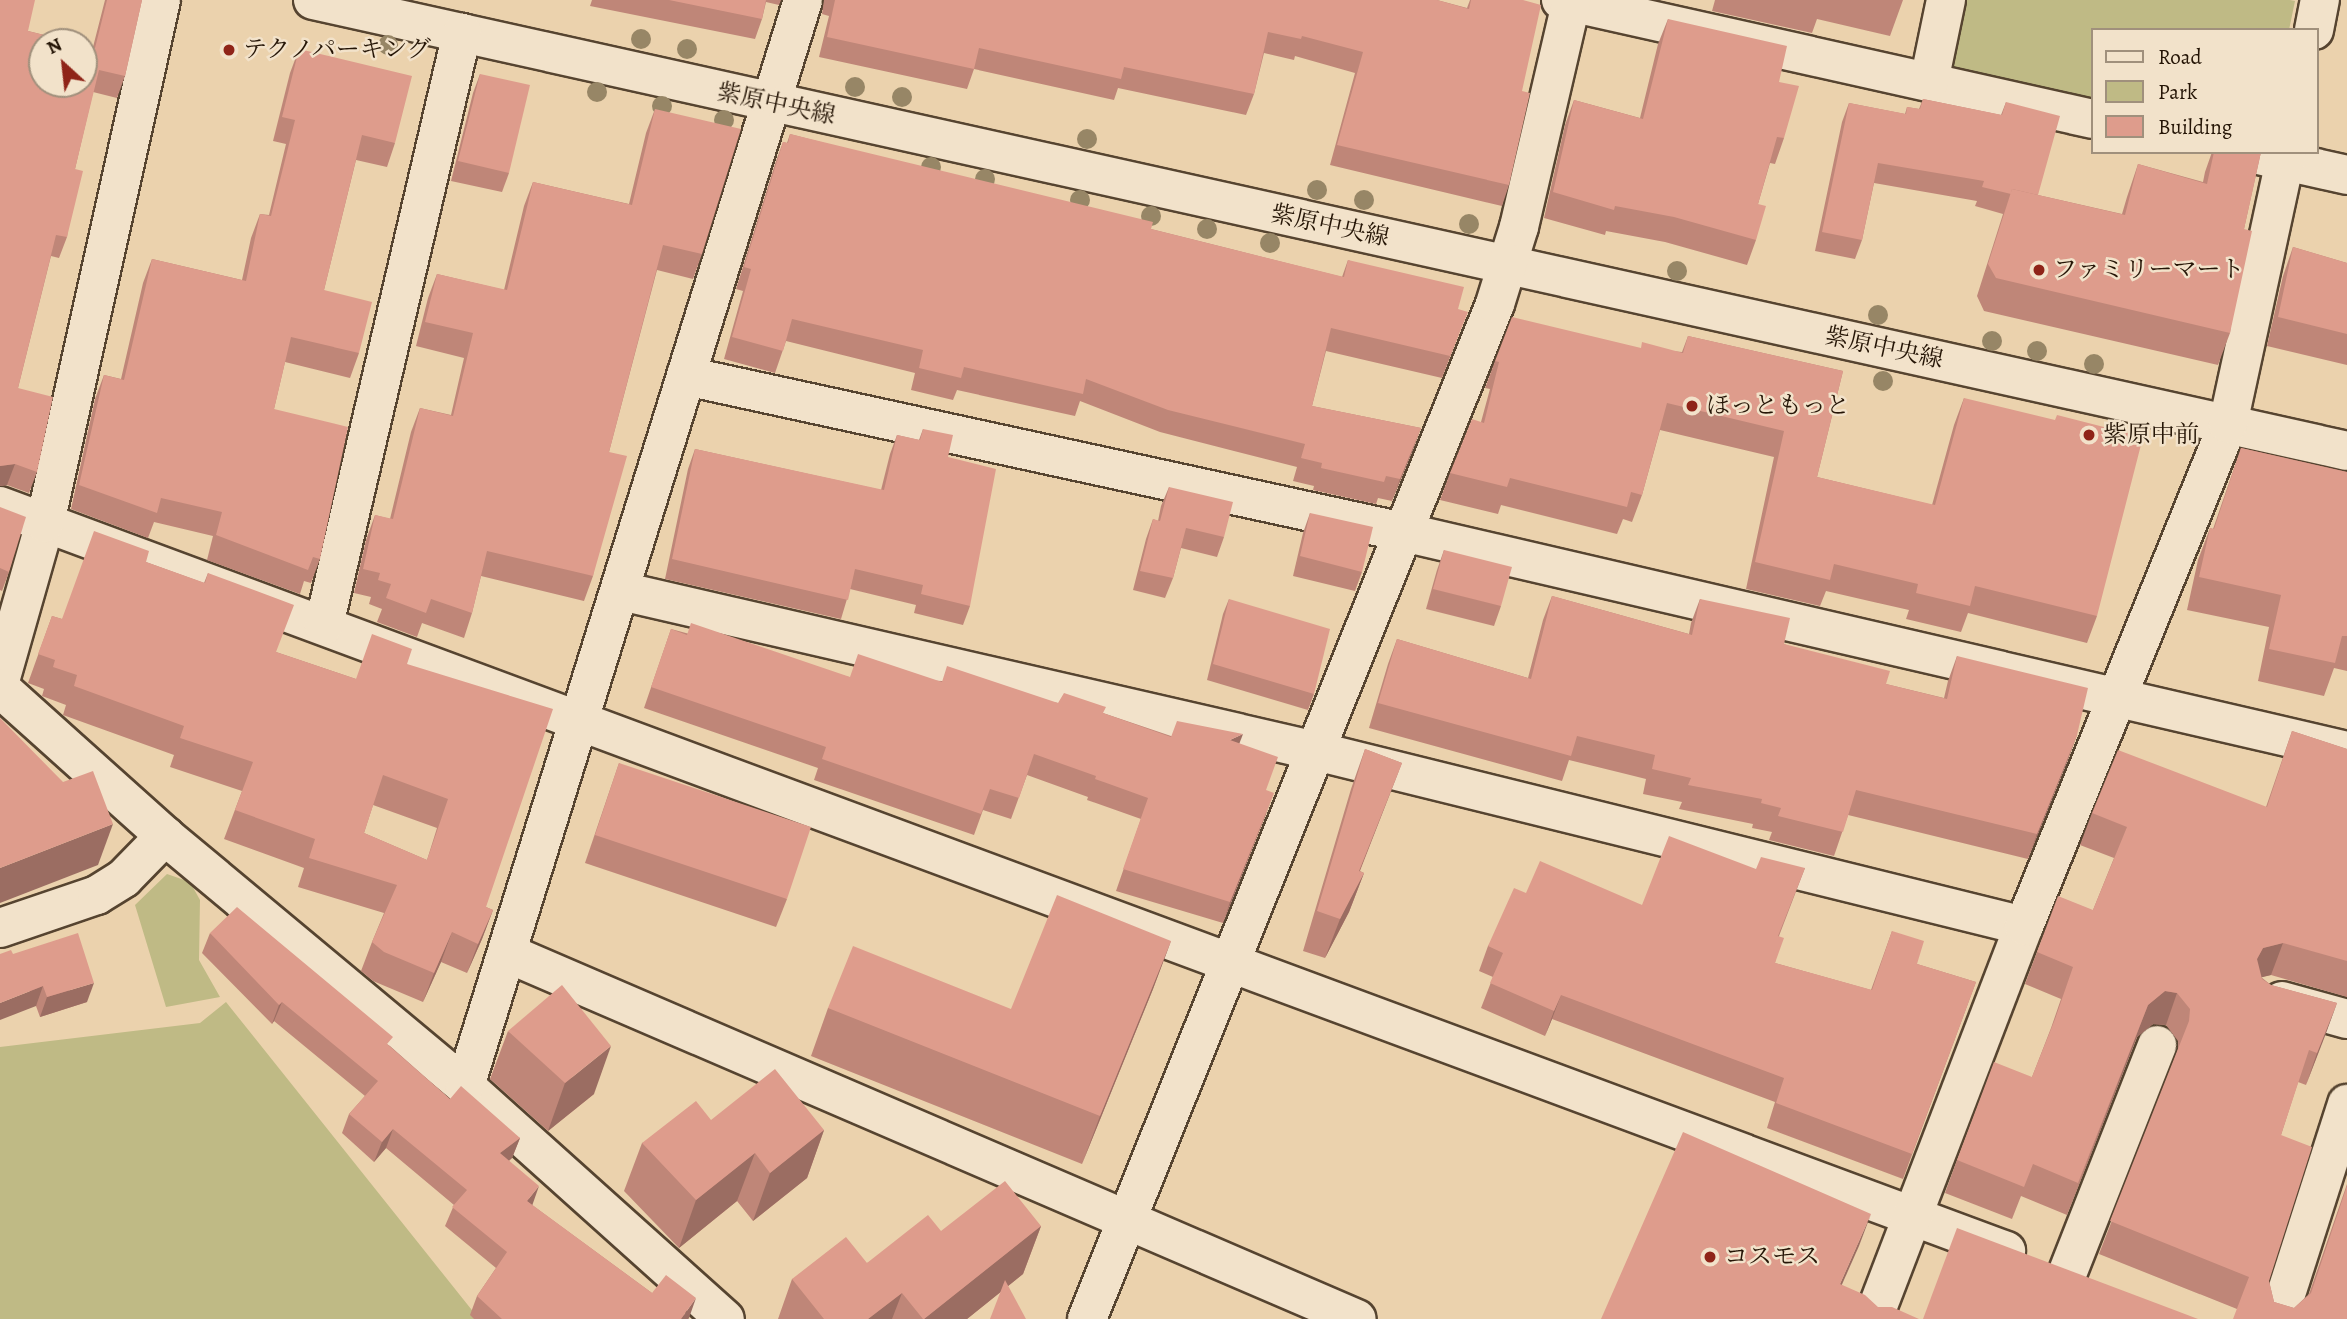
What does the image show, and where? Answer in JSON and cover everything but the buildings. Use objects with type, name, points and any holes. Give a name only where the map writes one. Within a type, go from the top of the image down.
[{"type":"street","points":[[0,681],[45,523],[161,0]]},
{"type":"street","name":"紫原中央線","points":[[313,0],[2347,451]]},
{"type":"street","points":[[465,1086],[803,0]]},
{"type":"street","points":[[1929,82],[1946,0]]},
{"type":"street","points":[[2314,28],[2320,0]]},
{"type":"street","points":[[1087,1319],[1316,751],[1507,265],[1568,1],[2092,119]]},
{"type":"street","points":[[324,625],[462,33]]},
{"type":"street","points":[[2261,154],[2286,157],[2347,175]]},
{"type":"street","points":[[1873,1319],[2024,926],[2228,424],[2286,157]]},
{"type":"street","points":[[686,376],[1403,532],[2347,751]]},
{"type":"street","points":[[0,506],[2105,1287]]},
{"type":"street","points":[[621,591],[1316,751],[2024,926]]},
{"type":"street","points":[[0,688],[165,836],[465,1086],[725,1319]]},
{"type":"street","points":[[0,928],[97,895],[124,878],[165,836]]},
{"type":"street","points":[[507,953],[1357,1319]]},
{"type":"street","points":[[2266,996],[2347,1019]]},
{"type":"street","points":[[2067,1274],[2157,1045]]},
{"type":"street","points":[[2278,1319],[2347,1104]]},
{"type":"green space","points":[[1962,0],[2295,1],[2289,28],[2092,28],[2092,102],[1949,68]]},
{"type":"green space","points":[[167,874],[190,882],[200,900],[199,960],[220,997],[166,1007],[135,905]]},
{"type":"green space","points":[[226,1002],[479,1319],[0,1319],[0,1047],[200,1023]]},
{"type":"place","name":"テクノパーキング","points":[[229,50]]},
{"type":"place","name":"ファミリーマート","points":[[2039,270]]},
{"type":"place","name":"ほっともっと","points":[[1692,406]]},
{"type":"place","name":"紫原中前","points":[[2089,435]]},
{"type":"place","name":"コスモス","points":[[1710,1257]]}]
